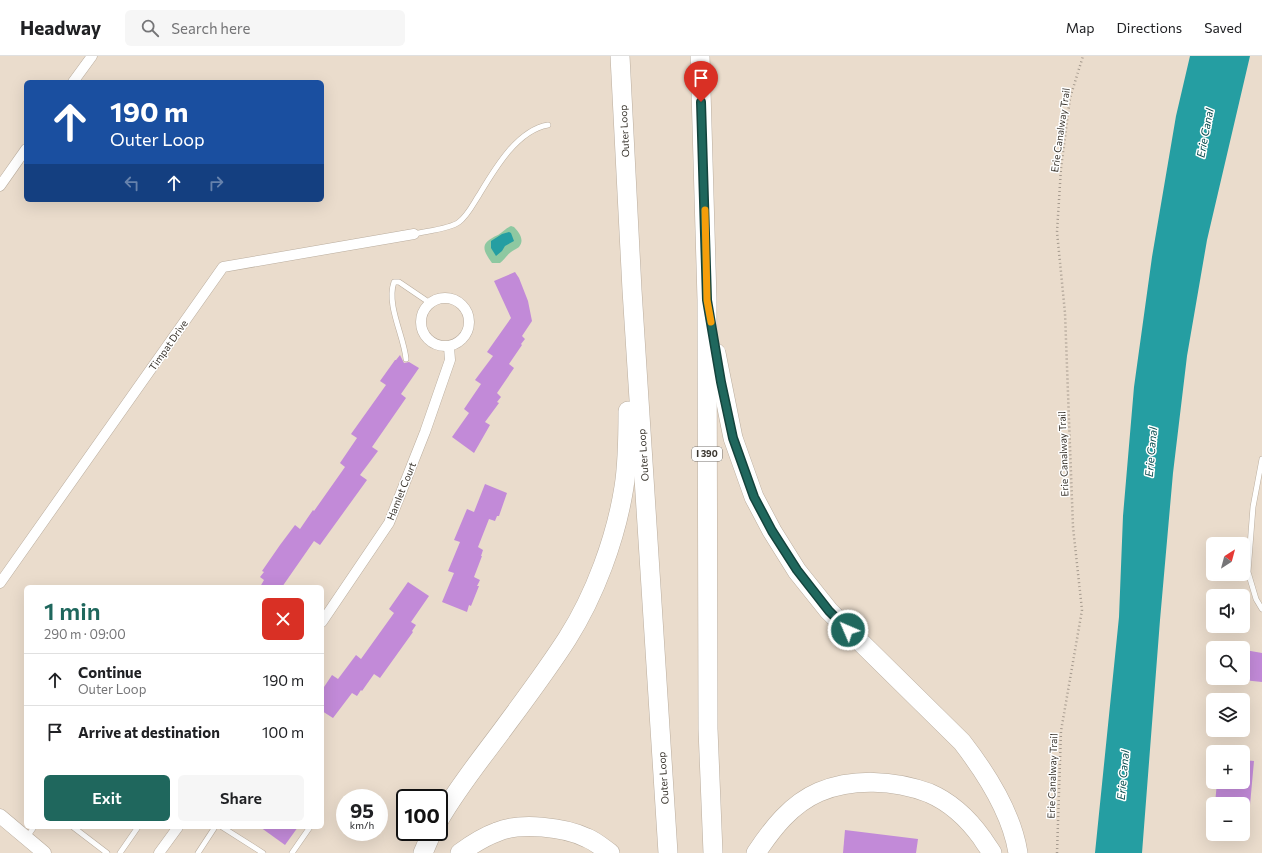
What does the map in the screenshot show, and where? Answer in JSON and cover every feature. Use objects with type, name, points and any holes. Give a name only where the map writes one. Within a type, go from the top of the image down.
[{"type":"highway","name":"Outer Loop","points":[[620,56],[632,290],[668,853]]},
{"type":"highway","name":"I 390","points":[[700,56],[707,300],[708,721],[713,853]]},
{"type":"highway","points":[[448,806],[567,639],[587,602],[601,569],[614,531],[624,487],[628,445],[628,386],[632,290]]},
{"type":"highway","points":[[707,300],[721,382],[733,438],[754,497],[772,531],[797,570],[829,611],[962,742],[981,766],[1008,820],[1017,842],[1018,853]]},
{"type":"highway","points":[[756,853],[781,820],[799,804],[818,793],[840,786],[861,782],[897,784],[929,794],[946,803],[963,816],[978,832],[992,853]]},
{"type":"highway","points":[[460,853],[474,843],[498,831],[519,827],[545,828],[570,832],[587,838],[610,853]]},
{"type":"highway","points":[[424,853],[429,841]]},
{"type":"street","points":[[75,80],[92,56]]},
{"type":"street","points":[[0,186],[24,152]]},
{"type":"street","name":"Timpat Drive","points":[[0,583],[223,266],[414,234]]},
{"type":"street","points":[[446,298],[454,299],[461,303],[469,317],[470,325],[463,340],[449,347],[441,347],[426,339],[420,324],[424,308],[430,302],[437,299],[446,298]]},
{"type":"street","name":"Hamlet Court","points":[[324,619],[389,523],[425,432],[450,360],[449,347]]},
{"type":"street","points":[[0,816],[30,833],[44,853]]},
{"type":"street","points":[[159,853],[177,829]]},
{"type":"lane","points":[[414,234],[446,227],[459,222],[468,213],[496,167],[521,138],[529,132],[548,125]]},
{"type":"lane","points":[[406,359],[394,308],[392,290],[394,282],[399,282],[430,302]]},
{"type":"lane","points":[[1262,458],[1253,507],[1248,572],[1256,599],[1262,609]]},
{"type":"lane","points":[[76,829],[107,853]]},
{"type":"lane","points":[[120,853],[137,829]]},
{"type":"lane","points":[[198,853],[214,829]]},
{"type":"lane","points":[[225,829],[263,853]]},
{"type":"lane","points":[[292,853],[309,829]]},
{"type":"path","name":"Erie Canalway Trail","points":[[1057,853],[1061,731],[1082,610],[1073,527],[1065,313],[1057,232],[1061,168],[1070,98],[1083,56]]},
{"type":"green space","points":[[511,226],[514,227],[519,234],[521,244],[500,263],[492,263],[486,254],[484,247],[488,241]]},
{"type":"water","name":"Erie Canal","points":[[1190,56],[1250,56],[1207,240],[1187,356],[1173,473],[1142,853],[1095,853],[1119,617],[1123,516],[1134,387],[1152,257],[1176,116]]},
{"type":"water","points":[[509,232],[511,233],[514,241],[505,246],[496,256],[491,248],[491,241],[502,234]]},
{"type":"building","points":[[515,272],[528,301],[532,321],[522,336],[525,339],[521,344],[522,345],[509,364],[514,368],[497,393],[501,397],[497,402],[499,403],[485,422],[490,425],[474,453],[452,437],[469,413],[464,409],[481,384],[475,380],[493,356],[487,352],[511,318],[494,281]]},
{"type":"building","points":[[400,355],[404,363],[409,362],[419,368],[401,394],[406,398],[372,447],[378,451],[360,475],[367,480],[320,545],[314,541],[283,585],[261,585],[264,580],[260,577],[264,572],[262,571],[280,545],[295,525],[300,529],[345,467],[340,463],[357,438],[351,434],[386,385],[380,381]]},
{"type":"building","points":[[485,484],[507,493],[499,516],[497,516],[495,521],[489,519],[478,547],[483,550],[474,577],[480,580],[477,586],[479,586],[467,612],[442,602],[454,573],[448,571],[460,542],[454,540],[467,509],[474,512]]},
{"type":"building","points":[[408,582],[429,596],[411,622],[416,625],[412,631],[413,632],[380,678],[374,674],[357,696],[352,693],[333,718],[324,712],[324,687],[332,675],[338,679],[356,655],[361,659],[394,613],[389,609]]},
{"type":"building","points":[[1250,651],[1262,653],[1262,682],[1250,681]]},
{"type":"building","points":[[1250,761],[1254,761],[1250,805],[1250,797],[1216,797],[1216,789],[1250,789]]},
{"type":"building","points":[[263,829],[297,829],[285,845]]},
{"type":"building","points":[[845,830],[918,839],[916,853],[843,853]]},
{"type":"slow traffic","points":[[705,210],[707,300],[711,322]]},
{"type":"route","points":[[701,102],[707,300],[721,382],[733,438],[754,497],[772,531],[797,570],[829,611],[848,630]]}]
